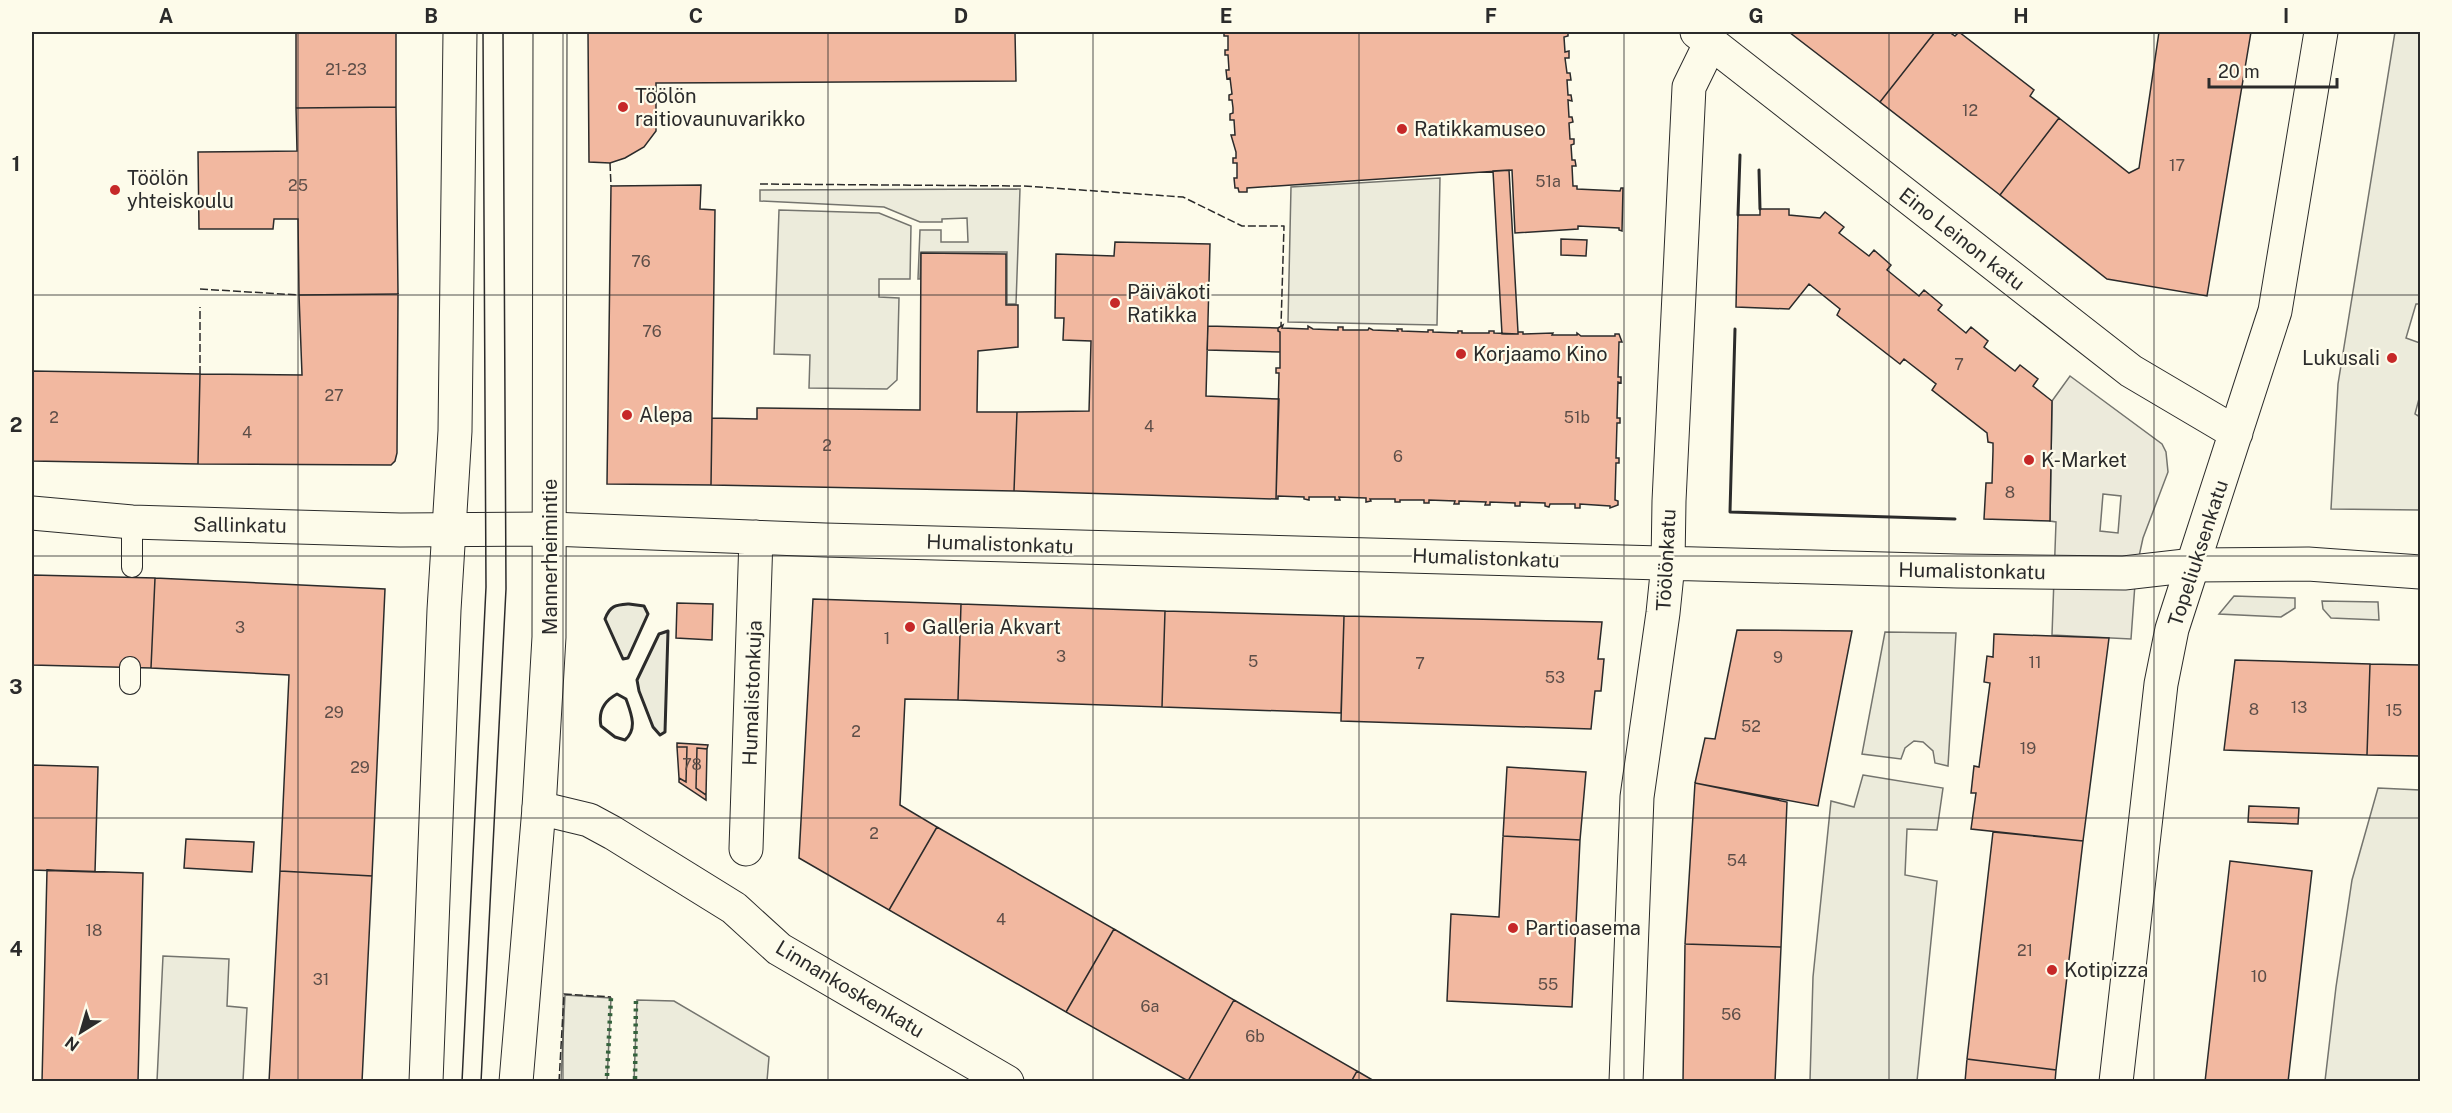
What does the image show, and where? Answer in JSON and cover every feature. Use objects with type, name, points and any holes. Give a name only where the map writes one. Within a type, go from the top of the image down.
[{"type":"street","points":[[426,1082],[443,633],[455,431],[460,32]]},
{"type":"street","name":"Mannerheimintie","points":[[516,1082],[539,808],[549,637],[551,529],[550,32]]},
{"type":"street","name":"Topeliuksenkatu","points":[[2116,1082],[2161,684],[2172,629],[2275,311],[2321,32]]},
{"type":"street","name":"Eino Leinon katu","points":[[1704,37],[2131,371],[2236,433]]},
{"type":"street","name":"Töölönkatu","points":[[1626,1082],[1636,797],[1668,564],[1689,87],[1704,37]]},
{"type":"street","name":"Sallinkatu","points":[[32,513],[132,522],[400,530],[551,529]]},
{"type":"street","name":"Humalistonkatu","points":[[551,529],[1668,564],[2054,573],[2124,573],[2194,565],[2308,564],[2421,572]]},
{"type":"street","name":"Humalistonkuja","points":[[746,849],[756,537]]},
{"type":"street","name":"Linnankoskenkatu","points":[[539,808],[589,820],[613,833],[734,908],[779,949],[1007,1082]]},
{"type":"lane","points":[[132,522],[132,567]]},
{"type":"shaded area","points":[[2395,32],[2420,32],[2420,304],[2416,304],[2406,338],[2420,343],[2420,395],[2415,414],[2420,417],[2420,510],[2331,509],[2338,384]]},
{"type":"shaded area","points":[[1440,178],[1437,325],[1288,322],[1291,187]]},
{"type":"shaded area","points":[[1020,189],[1016,304],[1007,304],[1007,252],[921,252],[920,279],[918,279],[920,230],[941,230],[941,242],[968,242],[967,218],[942,219],[942,222],[920,222],[884,207],[760,201],[760,190]]},
{"type":"shaded area","points":[[779,210],[879,213],[911,226],[910,279],[879,279],[879,297],[899,298],[897,380],[887,389],[809,388],[810,355],[774,354]]},
{"type":"shaded area","points":[[2070,376],[2162,444],[2166,452],[2168,472],[2143,538],[2136,570],[2131,639],[2052,635],[2056,522],[2050,521],[2052,401]],"holes":[[[2103,494],[2121,496],[2118,533],[2100,531]]]},
{"type":"shaded area","points":[[2234,596],[2295,598],[2295,608],[2281,617],[2219,614]]},
{"type":"shaded area","points":[[2322,601],[2378,602],[2379,620],[2331,618],[2323,609]]},
{"type":"shaded area","points":[[629,604],[644,606],[648,614],[628,658],[623,659],[605,619],[614,607]]},
{"type":"shaded area","points":[[668,631],[665,732],[660,735],[653,727],[637,680],[659,634]]},
{"type":"shaded area","points":[[1885,632],[1956,633],[1948,766],[1935,763],[1933,751],[1923,742],[1914,741],[1905,748],[1901,759],[1862,754]]},
{"type":"shaded area","points":[[1863,775],[1943,788],[1937,830],[1907,829],[1905,875],[1937,881],[1917,1081],[1810,1081],[1813,977],[1831,801],[1854,807]]},
{"type":"shaded area","points":[[2378,788],[2420,790],[2420,1081],[2325,1081],[2352,880]]},
{"type":"shaded area","points":[[163,956],[229,959],[227,1006],[247,1008],[243,1081],[157,1081]]},
{"type":"shaded area","points":[[565,995],[611,998],[607,1081],[561,1081]]},
{"type":"shaded area","points":[[637,1000],[674,1001],[769,1057],[767,1081],[634,1081]]},
{"type":"building","points":[[296,32],[396,32],[396,107],[296,108]]},
{"type":"building","name":"Töölön raitiovaunuvarikko","points":[[588,32],[1015,32],[1016,81],[656,83],[656,131],[644,147],[625,158],[610,163],[589,162]]},
{"type":"building","name":"Ratikkamuseo","points":[[1224,32],[1568,32],[1568,36],[1564,37],[1565,52],[1569,51],[1569,58],[1565,58],[1567,73],[1570,73],[1571,80],[1567,80],[1568,95],[1571,95],[1572,101],[1568,100],[1569,117],[1572,117],[1573,122],[1569,123],[1570,139],[1574,139],[1574,144],[1571,145],[1572,160],[1575,160],[1576,166],[1572,166],[1573,186],[1577,186],[1577,189],[1620,191],[1623,188],[1622,231],[1619,228],[1578,226],[1578,229],[1515,233],[1512,170],[1247,188],[1247,192],[1239,192],[1238,188],[1235,188],[1234,178],[1237,178],[1237,163],[1233,163],[1233,158],[1236,158],[1231,135],[1235,135],[1234,120],[1230,120],[1233,108],[1232,100],[1229,100],[1229,95],[1232,94],[1230,78],[1227,79],[1226,70],[1229,70],[1228,55],[1225,55],[1225,50],[1228,50],[1228,36],[1224,36]]},
{"type":"building","points":[[1789,32],[1935,32],[1880,102]]},
{"type":"building","points":[[1935,32],[1949,32],[1955,36],[1959,32],[2034,90],[2030,96],[2059,118],[2000,195],[1880,102]]},
{"type":"building","points":[[2159,32],[2251,32],[2207,296],[2107,279],[2000,195],[2059,118],[2129,173],[2139,168]]},
{"type":"building","points":[[396,107],[398,294],[299,295],[298,219],[274,219],[273,229],[199,229],[198,152],[297,151],[296,108]]},
{"type":"building","points":[[1509,170],[1518,334],[1502,334],[1493,171]]},
{"type":"building","points":[[701,185],[700,209],[715,210],[711,485],[607,484],[611,186]]},
{"type":"building","points":[[1760,209],[1789,209],[1789,215],[1820,218],[1825,212],[1844,227],[1839,233],[1869,256],[1874,250],[1891,265],[1887,270],[1919,296],[1924,290],[1942,305],[1938,310],[1966,333],[1971,327],[1988,341],[1984,347],[2015,371],[2020,365],[2038,379],[2033,386],[2052,401],[2050,521],[1984,519],[1986,483],[1992,483],[1993,443],[1988,442],[1987,433],[1932,390],[1936,384],[1904,359],[1900,364],[1837,315],[1840,309],[1809,284],[1789,309],[1736,307],[1738,215],[1760,215]]},
{"type":"building","points":[[1561,239],[1587,240],[1586,256],[1561,255]]},
{"type":"building","points":[[1115,242],[1210,244],[1206,396],[1279,399],[1276,499],[1014,491],[1017,412],[1089,411],[1091,341],[1063,340],[1064,318],[1055,318],[1056,254],[1114,256]]},
{"type":"building","points":[[921,253],[1006,254],[1006,305],[1018,305],[1018,347],[978,351],[977,412],[1017,412],[1014,491],[711,485],[712,418],[757,419],[757,408],[920,410]]},
{"type":"building","points":[[398,294],[397,453],[391,465],[198,464],[200,374],[302,375],[299,295]]},
{"type":"building","points":[[1283,325],[1282,328],[1308,329],[1308,326],[1313,329],[1338,330],[1338,327],[1343,327],[1343,330],[1368,330],[1369,328],[1458,333],[1458,331],[1489,333],[1489,331],[1494,331],[1494,333],[1577,335],[1577,333],[1581,336],[1619,334],[1622,342],[1619,342],[1618,377],[1621,377],[1621,383],[1618,382],[1617,418],[1620,418],[1620,423],[1617,423],[1616,458],[1619,458],[1619,463],[1616,463],[1615,500],[1618,501],[1618,505],[1610,508],[1610,506],[1580,504],[1580,508],[1575,508],[1575,504],[1550,504],[1549,507],[1545,506],[1545,503],[1520,502],[1520,506],[1515,506],[1515,503],[1490,502],[1490,505],[1485,505],[1486,502],[1459,501],[1459,504],[1454,504],[1455,501],[1429,500],[1429,503],[1424,503],[1424,500],[1400,500],[1400,502],[1395,502],[1395,499],[1370,499],[1371,501],[1366,502],[1366,498],[1339,497],[1340,500],[1335,500],[1335,497],[1309,497],[1309,500],[1304,497],[1278,496],[1276,499],[1279,373],[1276,373],[1276,368],[1280,368],[1278,328]]},
{"type":"building","points":[[1208,326],[1278,328],[1280,352],[1207,350]]},
{"type":"building","points":[[32,371],[200,374],[198,464],[32,461]]},
{"type":"building","points":[[32,575],[155,578],[151,668],[32,665]]},
{"type":"building","points":[[155,578],[385,589],[372,876],[280,871],[289,675],[151,668]]},
{"type":"building","points":[[813,599],[961,604],[958,700],[905,699],[900,805],[937,827],[889,910],[799,858]]},
{"type":"building","points":[[677,603],[713,604],[712,640],[676,638]]},
{"type":"building","points":[[961,604],[1165,611],[1162,707],[958,700]]},
{"type":"building","points":[[1165,611],[1344,616],[1341,713],[1162,707]]},
{"type":"building","points":[[1344,616],[1602,622],[1598,659],[1604,659],[1601,691],[1595,691],[1591,729],[1341,721]]},
{"type":"building","points":[[1737,630],[1852,631],[1818,806],[1695,783],[1705,738],[1715,739]]},
{"type":"building","points":[[1994,634],[2109,638],[2083,841],[1971,829],[1976,793],[1971,793],[1974,766],[1979,767],[1990,683],[1984,682],[1987,656],[1993,657]]},
{"type":"building","points":[[2235,660],[2370,664],[2367,755],[2224,750]]},
{"type":"building","points":[[2370,664],[2420,665],[2420,756],[2367,755]]},
{"type":"building","points":[[677,743],[708,745],[707,749],[697,748],[696,788],[706,795],[706,800],[679,782],[679,778],[686,782],[687,747],[677,747]]},
{"type":"building","points":[[677,747],[687,747],[686,782],[679,778]]},
{"type":"building","points":[[697,748],[707,749],[706,795],[696,788]]},
{"type":"building","points":[[32,765],[98,767],[95,872],[32,870]]},
{"type":"building","points":[[1507,767],[1586,772],[1580,840],[1503,836]]},
{"type":"building","points":[[1695,783],[1787,802],[1781,947],[1685,944]]},
{"type":"building","points":[[2249,806],[2299,808],[2298,824],[2248,822]]},
{"type":"building","points":[[937,827],[1114,929],[1066,1012],[889,910]]},
{"type":"building","points":[[1993,832],[2083,841],[2056,1070],[1967,1059]]},
{"type":"building","name":"Partioasema","points":[[1503,836],[1580,840],[1572,1007],[1447,1001],[1451,914],[1499,917]]},
{"type":"building","points":[[186,839],[254,842],[252,872],[184,868]]},
{"type":"building","points":[[2230,861],[2312,871],[2288,1082],[2205,1082]]},
{"type":"building","points":[[47,870],[143,873],[138,1082],[42,1082]]},
{"type":"building","points":[[280,871],[372,876],[362,1082],[269,1082]]},
{"type":"building","points":[[1114,929],[1234,1000],[1188,1081],[1066,1012]]},
{"type":"building","points":[[1685,944],[1781,947],[1775,1082],[1683,1082]]},
{"type":"building","points":[[1234,1000],[1357,1071],[1351,1082],[1188,1081]]},
{"type":"building","points":[[1967,1059],[2056,1070],[2055,1082],[1965,1082]]},
{"type":"building","points":[[1357,1071],[1376,1082],[1351,1082]]},
{"type":"tram line","points":[[462,1082],[486,587],[483,32]]},
{"type":"tram line","points":[[481,1082],[506,589],[503,32]]},
{"type":"hedge","points":[[607,1076],[611,997]]},
{"type":"hedge","points":[[635,1079],[636,999]]},
{"type":"fence","points":[[610,163],[611,186]]},
{"type":"fence","points":[[760,184],[1023,186],[1183,197],[1242,226],[1284,226],[1281,326]]},
{"type":"fence","points":[[200,289],[299,295]]},
{"type":"fence","points":[[200,307],[200,374]]},
{"type":"fence","points":[[559,1082],[564,994],[611,997]]},
{"type":"wall","points":[[1738,215],[1740,155]]},
{"type":"wall","points":[[1759,170],[1760,209]]},
{"type":"wall","points":[[1735,329],[1730,512],[1955,519]]},
{"type":"wall","points":[[629,604],[644,606],[648,614],[628,658],[623,659],[605,619],[614,607],[629,604]]},
{"type":"wall","points":[[668,631],[665,732],[660,735],[653,727],[637,680],[659,634],[668,631]]},
{"type":"wall","points":[[617,694],[626,699],[632,721],[631,731],[625,740],[615,737],[601,726],[600,716],[603,707],[617,694]]},
{"type":"place","name":"Töölön raitiovaunuvarikko","points":[[623,107]]},
{"type":"place","name":"Ratikkamuseo","points":[[1402,129]]},
{"type":"place","name":"Töölön yhteiskoulu","points":[[115,190]]},
{"type":"place","name":"Päiväkoti Ratikka","points":[[1115,303]]},
{"type":"place","name":"Korjaamo Kino","points":[[1461,354]]},
{"type":"place","name":"Lukusali","points":[[2392,358]]},
{"type":"place","name":"Alepa","points":[[627,415]]},
{"type":"place","name":"K-Market","points":[[2029,460]]},
{"type":"place","name":"Galleria Akvart","points":[[910,627]]},
{"type":"place","name":"Partioasema","points":[[1513,928]]},
{"type":"place","name":"Kotipizza","points":[[2052,970]]}]
